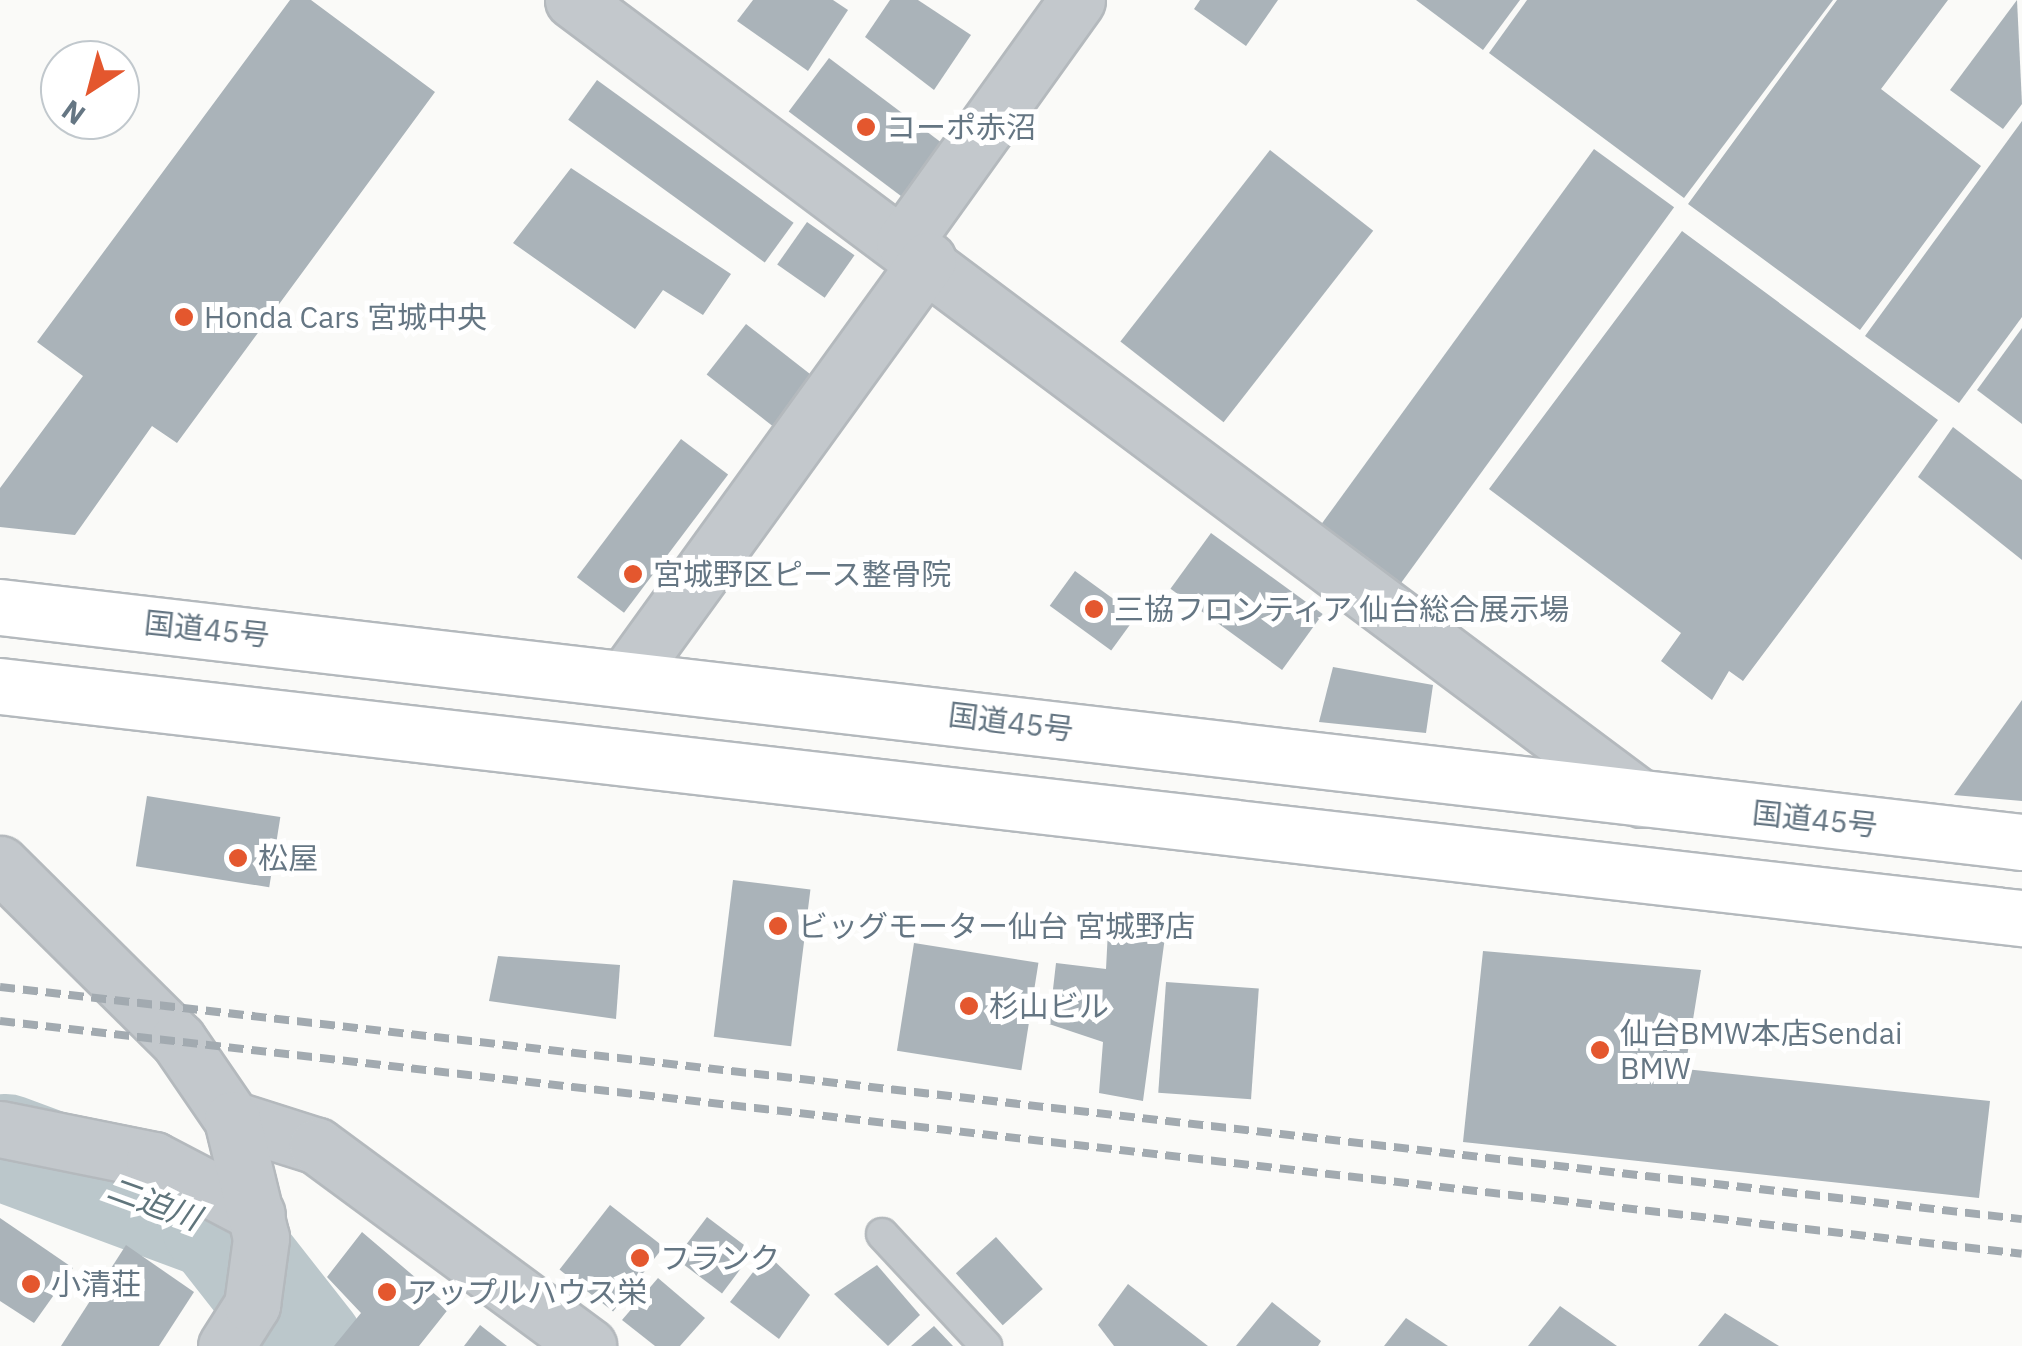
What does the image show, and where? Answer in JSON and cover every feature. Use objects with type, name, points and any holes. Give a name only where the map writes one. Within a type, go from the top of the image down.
[{"type":"highway","name":"国道45号","points":[[0,607],[628,675],[1641,800],[2022,842]]},
{"type":"highway","points":[[0,686],[2022,918]]},
{"type":"street","points":[[573,0],[916,251],[1641,800]]},
{"type":"street","points":[[628,675],[916,251],[1077,0]]},
{"type":"street","points":[[0,864],[178,1040],[232,1118],[259,1226],[239,1326]]},
{"type":"street","points":[[232,1118],[316,1146],[588,1346]]},
{"type":"street","points":[[0,1129],[154,1160],[259,1226]]},
{"type":"lane","points":[[882,1234],[986,1346]]},
{"type":"building","points":[[290,0],[311,0],[435,92],[177,443],[152,426],[75,535],[0,527],[0,488],[83,376],[37,342]]},
{"type":"building","points":[[753,0],[833,0],[848,10],[808,71],[737,21]]},
{"type":"building","points":[[890,0],[918,0],[971,35],[934,90],[865,37]]},
{"type":"building","points":[[1200,0],[1278,0],[1246,46],[1194,9]]},
{"type":"building","points":[[1416,0],[1520,0],[1483,50]]},
{"type":"building","points":[[1527,0],[1833,0],[1684,198],[1489,53]]},
{"type":"building","points":[[1837,0],[1948,0],[1881,89],[1981,166],[1860,330],[1688,204]]},
{"type":"building","points":[[2017,0],[2022,104],[2003,129],[1950,90]]},
{"type":"building","name":"コーポ赤沼","points":[[829,58],[942,143],[901,196],[789,112]]},
{"type":"building","points":[[597,80],[794,223],[765,262],[568,120]]},
{"type":"building","points":[[2022,121],[2022,317],[1959,403],[1865,336]]},
{"type":"building","points":[[1594,149],[1674,207],[1399,586],[1319,528]]},
{"type":"building","points":[[1270,150],[1373,231],[1224,422],[1120,341]]},
{"type":"building","points":[[571,168],[731,274],[703,315],[663,290],[635,329],[513,243]]},
{"type":"building","points":[[807,222],[855,255],[825,298],[777,265]]},
{"type":"building","points":[[1682,231],[1938,420],[1743,681],[1729,671],[1712,700],[1661,661],[1681,633],[1489,489]]},
{"type":"building","points":[[746,324],[818,380],[778,430],[707,374]]},
{"type":"building","points":[[2022,328],[2022,424],[1977,390]]},
{"type":"building","points":[[1953,427],[2022,480],[2022,560],[1918,477]]},
{"type":"building","points":[[681,439],[728,475],[624,613],[577,577]]},
{"type":"building","points":[[1211,533],[1323,614],[1282,670],[1170,589]]},
{"type":"building","points":[[1075,571],[1136,616],[1111,650],[1050,606]]},
{"type":"building","points":[[1333,667],[1433,685],[1426,733],[1319,722]]},
{"type":"building","points":[[2022,700],[2022,801],[1954,795]]},
{"type":"building","points":[[147,796],[280,817],[269,887],[136,866]]},
{"type":"building","points":[[733,880],[810,890],[791,1046],[714,1037]]},
{"type":"building","points":[[1109,911],[1167,922],[1143,1101],[1099,1093],[1103,1042],[1049,1024],[1056,963],[1106,969]]},
{"type":"building","name":"杉山ビル","points":[[914,943],[1038,963],[1021,1070],[897,1051]]},
{"type":"building","points":[[1483,951],[1701,970],[1685,1069],[1990,1101],[1979,1198],[1463,1142]]},
{"type":"building","points":[[498,956],[620,965],[616,1019],[489,1001]]},
{"type":"building","points":[[1166,982],[1259,988],[1251,1099],[1158,1093]]},
{"type":"building","points":[[610,1205],[664,1247],[613,1311],[560,1270]]},
{"type":"building","points":[[707,1217],[753,1252],[722,1293],[676,1259]]},
{"type":"building","name":"小清荘","points":[[0,1218],[73,1268],[34,1323],[0,1301]]},
{"type":"building","name":"アップルハウス栄","points":[[362,1232],[450,1307],[419,1346],[334,1346],[361,1313],[327,1277]]},
{"type":"building","points":[[996,1237],[1043,1289],[1003,1325],[956,1273]]},
{"type":"building","points":[[126,1245],[194,1292],[159,1346],[61,1346]]},
{"type":"building","points":[[767,1254],[810,1295],[779,1339],[730,1302]]},
{"type":"building","points":[[877,1265],[920,1315],[888,1346],[834,1294]]},
{"type":"building","points":[[658,1278],[705,1318],[680,1346],[655,1346],[622,1320]]},
{"type":"building","points":[[1128,1284],[1208,1346],[1114,1346],[1098,1325]]},
{"type":"building","points":[[1272,1302],[1321,1341],[1318,1346],[1236,1346]]},
{"type":"building","points":[[1560,1306],[1617,1346],[1528,1346]]},
{"type":"building","points":[[1725,1313],[1779,1346],[1698,1346]]},
{"type":"building","points":[[1406,1318],[1448,1346],[1384,1346]]},
{"type":"building","points":[[480,1325],[507,1346],[464,1346]]},
{"type":"building","points":[[934,1326],[953,1346],[911,1346]]},
{"type":"waterway","name":"二迫川","points":[[6,1148],[216,1226],[310,1346]]},
{"type":"railway","points":[[0,987],[2022,1219]]},
{"type":"railway","points":[[0,1021],[2022,1254]]},
{"type":"place","name":"コーポ赤沼","points":[[866,127]]},
{"type":"place","name":"Honda Cars 宮城中央","points":[[184,317]]},
{"type":"place","name":"宮城野区ピース整骨院","points":[[633,574]]},
{"type":"place","name":"三協フロンティア 仙台総合展示場","points":[[1094,609]]},
{"type":"place","name":"松屋","points":[[238,858]]},
{"type":"place","name":"ビッグモーター仙台 宮城野店","points":[[778,926]]},
{"type":"place","name":"杉山ビル","points":[[969,1006]]},
{"type":"place","name":"仙台BMW本店Sendai BMW","points":[[1600,1050]]},
{"type":"place","name":"フランク","points":[[640,1258]]},
{"type":"place","name":"小清荘","points":[[31,1284]]},
{"type":"place","name":"アップルハウス栄","points":[[387,1292]]}]
